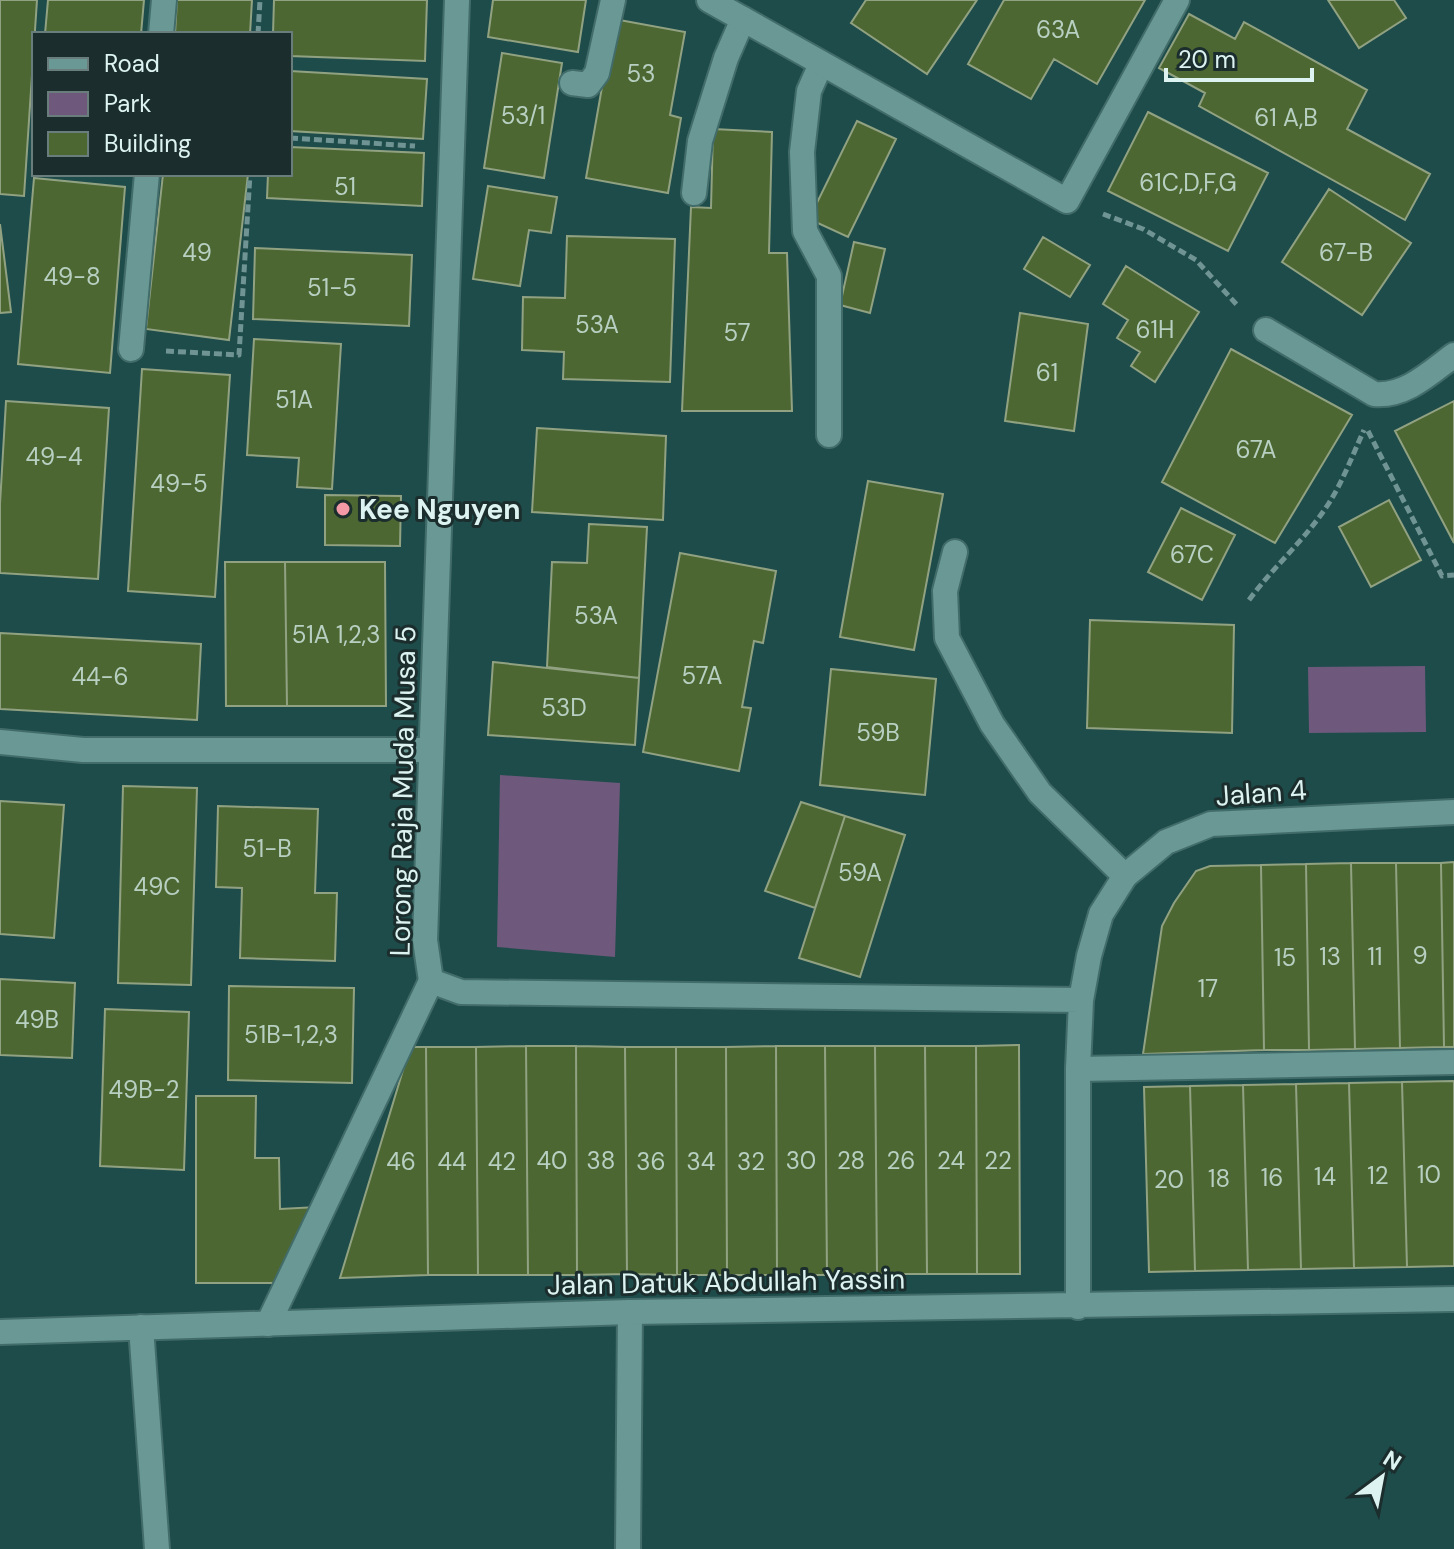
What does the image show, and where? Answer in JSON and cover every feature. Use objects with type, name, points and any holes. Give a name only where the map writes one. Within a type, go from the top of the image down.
[{"type":"street","points":[[161,32],[164,0]]},
{"type":"street","name":"Lorong Raja Muda Musa 5","points":[[457,0],[425,940],[431,981],[461,992],[1081,1000]]},
{"type":"street","points":[[572,83],[588,85],[597,73],[613,0]]},
{"type":"street","points":[[709,0],[1067,201],[1177,0]]},
{"type":"street","points":[[694,193],[700,141],[726,58],[743,19]]},
{"type":"street","points":[[821,64],[809,91],[802,152],[805,231],[829,276],[829,435]]},
{"type":"street","points":[[131,349],[147,176]]},
{"type":"street","points":[[1266,330],[1374,394],[1391,396],[1454,355]]},
{"type":"street","points":[[955,552],[945,591],[947,638],[953,650],[992,724],[1040,793],[1125,876]]},
{"type":"street","points":[[0,742],[83,750],[431,750]]},
{"type":"street","name":"Jalan 4","points":[[1078,1307],[1081,1000],[1101,914],[1125,876],[1166,842],[1211,824],[1454,812]]},
{"type":"street","points":[[268,1324],[431,981]]},
{"type":"street","points":[[1078,1069],[1454,1062]]},
{"type":"street","name":"Jalan Datuk Abdullah Yassin","points":[[0,1332],[630,1312],[1454,1299]]},
{"type":"street","points":[[628,1549],[630,1312]]},
{"type":"street","points":[[141,1327],[157,1549]]},
{"type":"path","points":[[258,32],[260,0]]},
{"type":"path","points":[[292,138],[452,149]]},
{"type":"path","points":[[131,349],[239,355],[250,176]]},
{"type":"path","points":[[1067,201],[1143,229],[1196,260],[1236,304],[1266,330]]},
{"type":"path","points":[[1249,600],[1266,577],[1297,546],[1330,502],[1366,426],[1442,576],[1454,575]]},
{"type":"green space","points":[[1425,666],[1426,732],[1309,733],[1308,667]]},
{"type":"green space","points":[[500,775],[620,783],[615,957],[497,947]]},
{"type":"building","points":[[0,0],[37,0],[35,32],[32,32],[24,196],[0,194]]},
{"type":"building","points":[[48,0],[144,0],[141,32],[45,32]]},
{"type":"building","points":[[177,0],[252,0],[250,32],[175,32]]},
{"type":"building","points":[[274,0],[427,0],[425,61],[292,56],[292,32],[273,32]]},
{"type":"building","points":[[493,0],[586,0],[578,52],[488,37]]},
{"type":"building","points":[[866,0],[977,0],[927,74],[851,23]]},
{"type":"building","points":[[1004,0],[1145,0],[1097,84],[1054,59],[1031,99],[968,64]]},
{"type":"building","points":[[1328,0],[1394,0],[1406,18],[1359,48]]},
{"type":"building","points":[[1189,14],[1235,39],[1244,22],[1367,90],[1347,129],[1430,174],[1405,220],[1199,106],[1205,93],[1159,68]]},
{"type":"building","points":[[614,19],[685,32],[670,115],[681,118],[668,193],[586,178]]},
{"type":"building","points":[[502,53],[562,63],[544,178],[484,168]]},
{"type":"building","points":[[292,71],[427,79],[423,139],[292,131]]},
{"type":"building","points":[[1148,112],[1268,173],[1228,251],[1108,191]]},
{"type":"building","points":[[857,121],[896,139],[848,237],[809,219]]},
{"type":"building","points":[[713,129],[772,132],[769,253],[787,253],[792,411],[682,411],[691,207],[711,208]]},
{"type":"building","points":[[292,147],[424,153],[422,206],[267,198],[268,176],[292,176]]},
{"type":"building","points":[[163,176],[248,176],[229,340],[146,329]]},
{"type":"building","points":[[34,178],[125,187],[110,373],[18,364]]},
{"type":"building","points":[[488,186],[557,197],[551,233],[529,230],[520,286],[473,279]]},
{"type":"building","points":[[1329,189],[1411,243],[1362,315],[1282,262]]},
{"type":"building","points":[[0,224],[11,312],[0,313]]},
{"type":"building","points":[[567,236],[675,239],[670,382],[563,379],[564,352],[522,350],[523,297],[565,298]]},
{"type":"building","points":[[1043,237],[1090,265],[1070,297],[1024,269]]},
{"type":"building","points":[[854,242],[885,249],[870,313],[840,305]]},
{"type":"building","points":[[255,248],[412,255],[409,326],[253,319]]},
{"type":"building","points":[[1126,266],[1199,312],[1155,382],[1131,366],[1140,352],[1117,338],[1128,320],[1103,304]]},
{"type":"building","points":[[1020,313],[1088,324],[1074,431],[1005,421]]},
{"type":"building","points":[[254,339],[341,344],[332,489],[297,487],[299,458],[247,455]]},
{"type":"building","points":[[1231,349],[1352,415],[1275,543],[1162,482]]},
{"type":"building","points":[[142,369],[230,375],[215,597],[128,591]]},
{"type":"building","points":[[6,401],[109,408],[98,579],[0,573],[0,504]]},
{"type":"building","points":[[1454,401],[1454,543],[1395,431]]},
{"type":"building","points":[[537,428],[666,436],[663,520],[532,512]]},
{"type":"building","points":[[868,481],[943,494],[914,650],[840,637]]},
{"type":"building","points":[[325,495],[401,496],[400,546],[325,545]]},
{"type":"building","points":[[1389,500],[1421,560],[1371,587],[1339,527]]},
{"type":"building","points":[[1181,508],[1235,535],[1202,600],[1148,572]]},
{"type":"building","points":[[589,524],[647,527],[639,678],[547,667],[552,562],[587,563]]},
{"type":"building","points":[[680,553],[776,571],[763,643],[754,641],[742,707],[751,708],[739,771],[643,752]]},
{"type":"building","points":[[225,562],[285,562],[287,706],[226,706]]},
{"type":"building","points":[[285,562],[385,562],[386,706],[287,706]]},
{"type":"building","points":[[1090,620],[1234,625],[1232,733],[1087,728]]},
{"type":"building","points":[[0,633],[201,644],[197,720],[0,709]]},
{"type":"building","points":[[493,662],[639,678],[635,745],[488,735]]},
{"type":"building","points":[[831,669],[936,679],[925,795],[820,785]]},
{"type":"building","points":[[123,786],[197,788],[191,985],[118,983]]},
{"type":"building","points":[[0,801],[64,805],[54,938],[0,934]]},
{"type":"building","points":[[801,802],[845,816],[815,908],[765,891]]},
{"type":"building","points":[[218,806],[318,809],[315,893],[337,893],[335,961],[240,958],[242,888],[216,887]]},
{"type":"building","points":[[845,816],[905,835],[860,977],[799,958]]},
{"type":"building","points":[[1454,862],[1454,1047],[1444,1047],[1441,863]]},
{"type":"building","points":[[1351,863],[1355,1049],[1309,1050],[1306,864]]},
{"type":"building","points":[[1351,863],[1396,863],[1400,1048],[1355,1049]]},
{"type":"building","points":[[1396,863],[1441,863],[1444,1047],[1400,1048]]},
{"type":"building","points":[[1306,864],[1309,1050],[1264,1050],[1261,865]]},
{"type":"building","points":[[1261,865],[1264,1050],[1143,1054],[1162,926],[1174,903],[1196,871],[1210,866]]},
{"type":"building","points":[[0,979],[75,983],[72,1058],[0,1055]]},
{"type":"building","points":[[229,986],[354,988],[352,1083],[228,1080]]},
{"type":"building","points":[[105,1009],[189,1012],[184,1170],[100,1166]]},
{"type":"building","points":[[1019,1045],[1020,1274],[977,1274],[976,1046]]},
{"type":"building","points":[[526,1046],[528,1275],[478,1275],[476,1047]]},
{"type":"building","points":[[526,1046],[576,1046],[577,1275],[528,1275]]},
{"type":"building","points":[[576,1046],[625,1047],[627,1274],[577,1275]]},
{"type":"building","points":[[776,1046],[777,1275],[727,1275],[726,1047]]},
{"type":"building","points":[[776,1046],[825,1046],[827,1275],[777,1275]]},
{"type":"building","points":[[825,1046],[875,1046],[877,1274],[827,1275]]},
{"type":"building","points":[[875,1046],[925,1046],[927,1274],[877,1274]]},
{"type":"building","points":[[925,1046],[976,1046],[977,1274],[927,1274]]},
{"type":"building","points":[[410,1047],[426,1047],[428,1275],[340,1278]]},
{"type":"building","points":[[426,1047],[476,1047],[478,1275],[428,1275]]},
{"type":"building","points":[[625,1047],[676,1047],[677,1275],[627,1274]]},
{"type":"building","points":[[676,1047],[726,1047],[727,1275],[677,1275]]},
{"type":"building","points":[[1454,1081],[1454,1266],[1407,1267],[1402,1082]]},
{"type":"building","points":[[1402,1082],[1407,1267],[1354,1268],[1349,1083]]},
{"type":"building","points":[[1349,1083],[1354,1268],[1301,1269],[1296,1084]]},
{"type":"building","points":[[1296,1084],[1301,1269],[1248,1270],[1243,1085]]},
{"type":"building","points":[[1243,1085],[1248,1270],[1195,1271],[1190,1086]]},
{"type":"building","points":[[1190,1086],[1195,1271],[1149,1272],[1144,1087]]},
{"type":"building","points":[[196,1096],[256,1096],[255,1158],[279,1158],[280,1209],[317,1207],[279,1283],[196,1283]]},
{"type":"place","name":"Kee Nguyen","points":[[343,509]]}]
